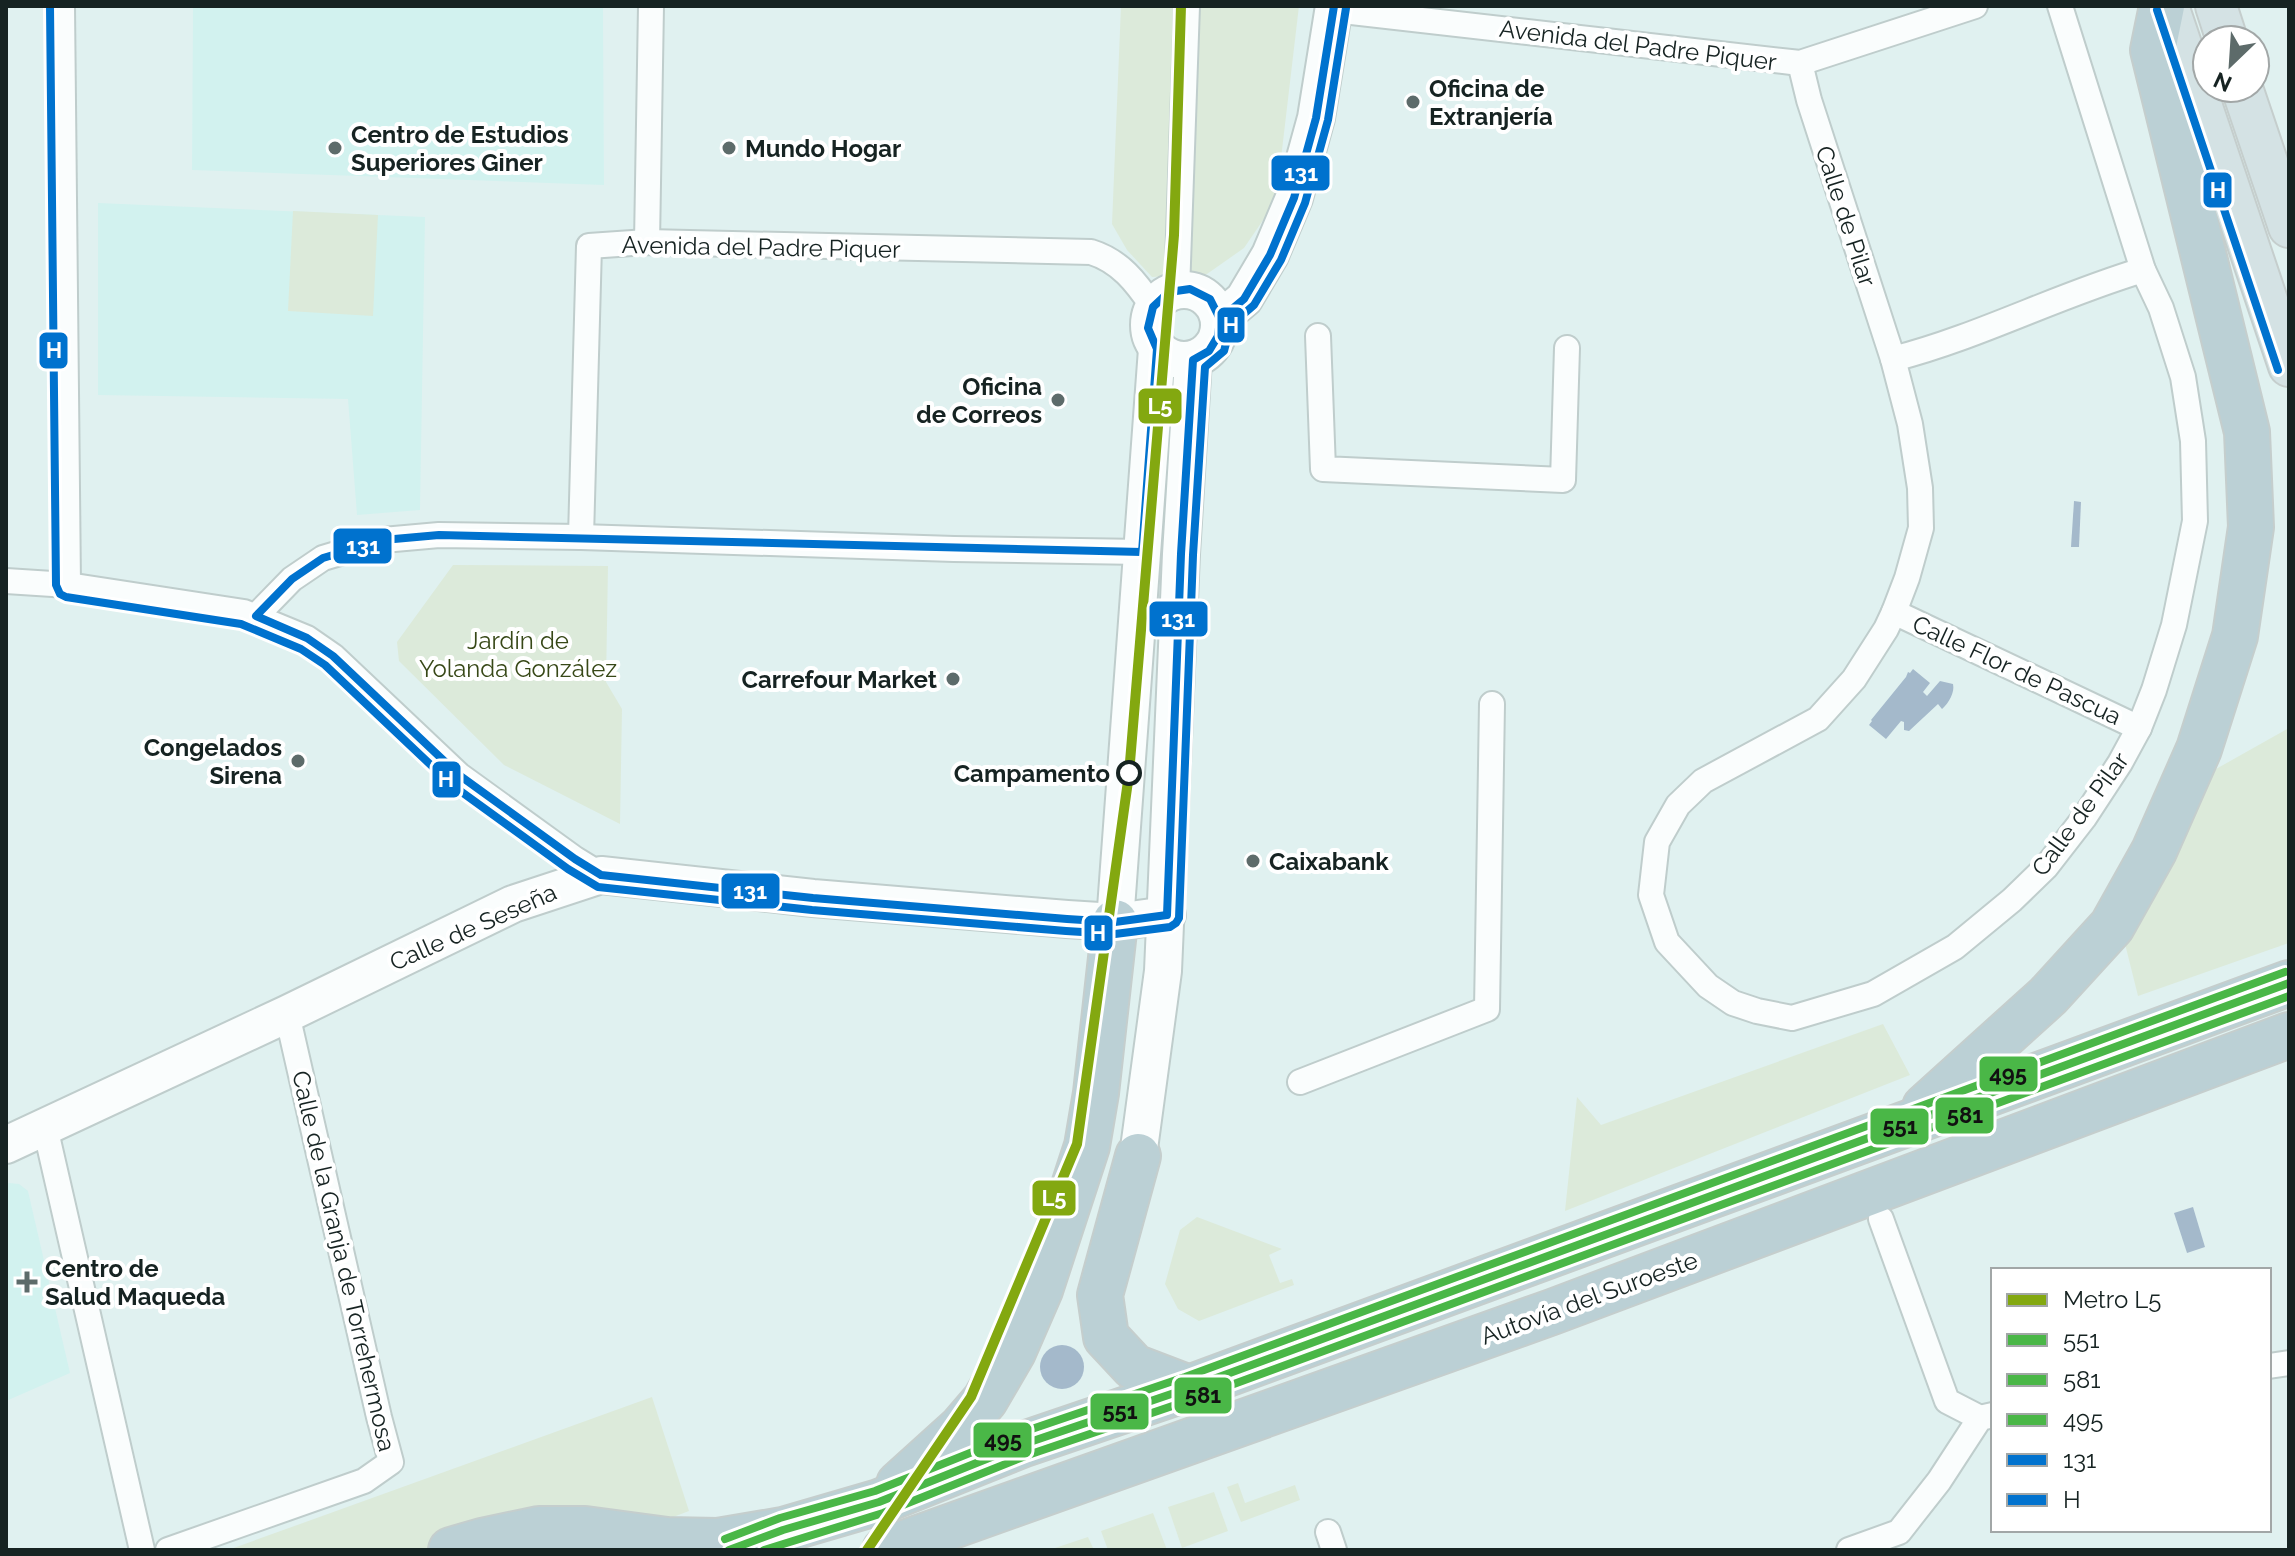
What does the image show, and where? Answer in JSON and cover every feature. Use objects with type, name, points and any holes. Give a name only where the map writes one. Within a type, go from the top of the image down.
[{"type":"highway","points":[[1906,1125],[2048,996],[2112,926],[2154,851],[2199,749],[2235,636],[2251,527],[2247,432],[2153,50],[2162,6]]},
{"type":"highway","points":[[879,1502],[961,1428],[985,1400],[1013,1352],[1040,1290],[1087,1146],[1115,922]]},
{"type":"highway","points":[[451,1550],[539,1529],[585,1529],[667,1540],[718,1541],[783,1530],[879,1502],[1038,1439],[1189,1388],[2289,983]]},
{"type":"highway","name":"Autovía del Suroeste","points":[[885,1550],[1567,1307],[2289,1035]]},
{"type":"highway","points":[[1138,1156],[1100,1295],[1106,1337],[1134,1367],[1189,1388]]},
{"type":"highway","points":[[1067,1206],[1119,1223]]},
{"type":"main road","points":[[2168,6],[2289,366]]},
{"type":"main road","points":[[2247,104],[2289,227]]},
{"type":"street","points":[[62,6],[68,585]]},
{"type":"street","points":[[647,242],[651,6]]},
{"type":"street","points":[[1115,922],[1157,349],[1148,328],[1165,299],[1187,6]]},
{"type":"street","points":[[1800,63],[1975,6]]},
{"type":"street","name":"Calle de Pilar","points":[[1800,63],[1818,130],[1893,359],[1910,424],[1920,488],[1921,528],[1894,612],[1854,679],[1818,719],[1703,781],[1678,805],[1657,842],[1651,895],[1667,942],[1708,986],[1733,1003],[1792,1018],[1873,994],[1955,947],[2046,867],[2091,807],[2139,728],[2174,625],[2195,521],[2193,441],[2183,377],[2161,308],[2143,270],[2060,6]]},
{"type":"street","name":"Avenida del Padre Piquer","points":[[1220,319],[1244,299],[1270,255],[1294,198],[1316,118],[1334,8],[1800,63]]},
{"type":"street","name":"Avenida del Padre Piquer","points":[[581,537],[589,246],[647,242],[1091,252],[1108,258],[1136,283],[1165,299]]},
{"type":"street","points":[[1893,359],[1930,350],[2108,280],[2143,270]]},
{"type":"street","points":[[1157,349],[1173,360],[1193,360],[1209,351],[1218,336],[1220,319],[1210,299],[1190,289],[1165,299]]},
{"type":"street","points":[[1318,336],[1323,469],[1563,480],[1567,348]]},
{"type":"street","points":[[1138,1156],[1163,971],[1167,915],[1180,566],[1193,360]]},
{"type":"street","points":[[256,616],[292,579],[323,558],[383,540],[439,535],[1142,552]]},
{"type":"street","points":[[6,581],[68,585],[256,616],[307,638],[333,656],[459,775],[601,875]]},
{"type":"street","name":"Calle Flor de Pascua","points":[[1894,612],[2139,728]]},
{"type":"street","points":[[1300,1082],[1487,1009],[1492,704]]},
{"type":"street","name":"Calle de Seseña","points":[[6,1145],[513,904],[601,875],[813,898],[1115,922],[1167,915]]},
{"type":"street","name":"Calle de la Granja de Torrehermosa","points":[[168,1550],[364,1481],[391,1462],[287,1014]]},
{"type":"street","points":[[45,1127],[142,1550]]},
{"type":"street","points":[[1849,1550],[1899,1532],[1986,1417],[1947,1401],[1881,1219]]},
{"type":"shaded area","points":[[193,6],[603,6],[604,185],[192,170]]},
{"type":"shaded area","points":[[98,203],[425,217],[420,510],[357,515],[348,399],[98,395]]},
{"type":"shaded area","points":[[2074,501],[2081,502],[2079,547],[2071,547]]},
{"type":"shaded area","points":[[1913,669],[1930,683],[1923,692],[1927,696],[1940,681],[1953,684],[1952,694],[1942,709],[1938,704],[1909,731],[1904,730],[1904,722],[1901,721],[1886,739],[1869,725]]},
{"type":"shaded area","name":"Centro de Salud Maqueda","points":[[19,1184],[28,1191],[70,1373],[6,1401],[6,1185]]},
{"type":"shaded area","points":[[2193,1207],[2205,1247],[2187,1253],[2174,1213]]},
{"type":"shaded area","points":[[1062,1345],[1077,1352],[1084,1367],[1077,1382],[1062,1389],[1047,1382],[1040,1367],[1047,1352]]},
{"type":"green space","points":[[1121,6],[1299,6],[1276,201],[1244,248],[1207,274],[1152,277],[1127,250],[1112,224]]},
{"type":"green space","points":[[293,211],[378,215],[373,316],[288,311]]},
{"type":"green space","name":"Jardín de Yolanda González","points":[[453,565],[608,566],[606,682],[622,709],[620,824],[504,765],[399,661],[397,642]]},
{"type":"green space","points":[[2289,728],[2289,943],[2138,996],[2120,924],[2177,839],[2216,769]]},
{"type":"green space","points":[[1883,1024],[1910,1075],[1565,1211],[1577,1097],[1601,1125]]},
{"type":"green space","points":[[1197,1217],[1282,1249],[1269,1255],[1280,1283],[1292,1279],[1294,1285],[1199,1321],[1178,1309],[1165,1284],[1180,1230]]},
{"type":"green space","points":[[652,1397],[689,1511],[586,1550],[228,1550]]},
{"type":"green space","points":[[1238,1483],[1245,1503],[1295,1485],[1300,1500],[1241,1522],[1227,1487]]},
{"type":"green space","points":[[1214,1492],[1228,1531],[1182,1548],[1168,1507]]},
{"type":"green space","points":[[1153,1513],[1167,1550],[1108,1550],[1101,1531]]},
{"type":"green space","points":[[1088,1537],[1094,1550],[1055,1550],[1055,1548]]},
{"type":"metro line","name":"L5","points":[[867,1550],[971,1397],[1077,1144],[1129,774],[1174,235],[1181,6]]},
{"type":"transit line","name":"H","points":[[50,6],[56,585],[60,594],[241,624],[301,649],[325,665],[452,785],[568,869],[598,887],[812,910],[1115,934],[1170,927],[1179,918],[1193,555],[1205,367],[1224,351],[1231,325],[1254,305],[1281,260],[1305,203],[1328,120],[1346,8]]},
{"type":"transit line","name":"131","points":[[1220,319],[1244,299],[1270,255],[1294,198],[1316,118],[1334,6]]},
{"type":"transit line","name":"H","points":[[2157,10],[2278,370]]},
{"type":"transit line","name":"131","points":[[1190,289],[1210,299],[1220,319],[1218,336],[1209,351],[1193,360],[1181,554],[1167,915],[1115,922],[1067,919],[813,898],[601,875],[459,775],[333,656],[307,638],[256,616],[292,579],[323,558],[383,540],[439,535],[1142,552],[1157,349],[1148,328],[1153,307],[1169,292],[1190,289]]},
{"type":"transit line","name":"495","points":[[725,1539],[780,1518],[875,1491],[1020,1433],[1185,1377],[2285,972]]},
{"type":"transit line","name":"551","points":[[729,1550],[783,1530],[879,1502],[1024,1444],[1189,1388],[2289,983]]},
{"type":"transit line","name":"581","points":[[764,1550],[883,1513],[1028,1455],[1193,1399],[2289,996]]},
{"type":"place","name":"Oficina de Extranjería","points":[[1413,102]]},
{"type":"place","name":"Centro de Estudios Superiores Giner","points":[[335,148]]},
{"type":"place","name":"Mundo Hogar","points":[[729,148]]},
{"type":"place","name":"Oficina de Correos","points":[[1058,400]]},
{"type":"place","name":"Carrefour Market","points":[[953,679]]},
{"type":"place","name":"Congelados Sirena","points":[[298,761]]},
{"type":"place","name":"Campamento","points":[[1129,773]]},
{"type":"place","name":"Caixabank","points":[[1253,861]]},
{"type":"place","name":"Centro de Salud Maqueda","points":[[27,1282]]}]
